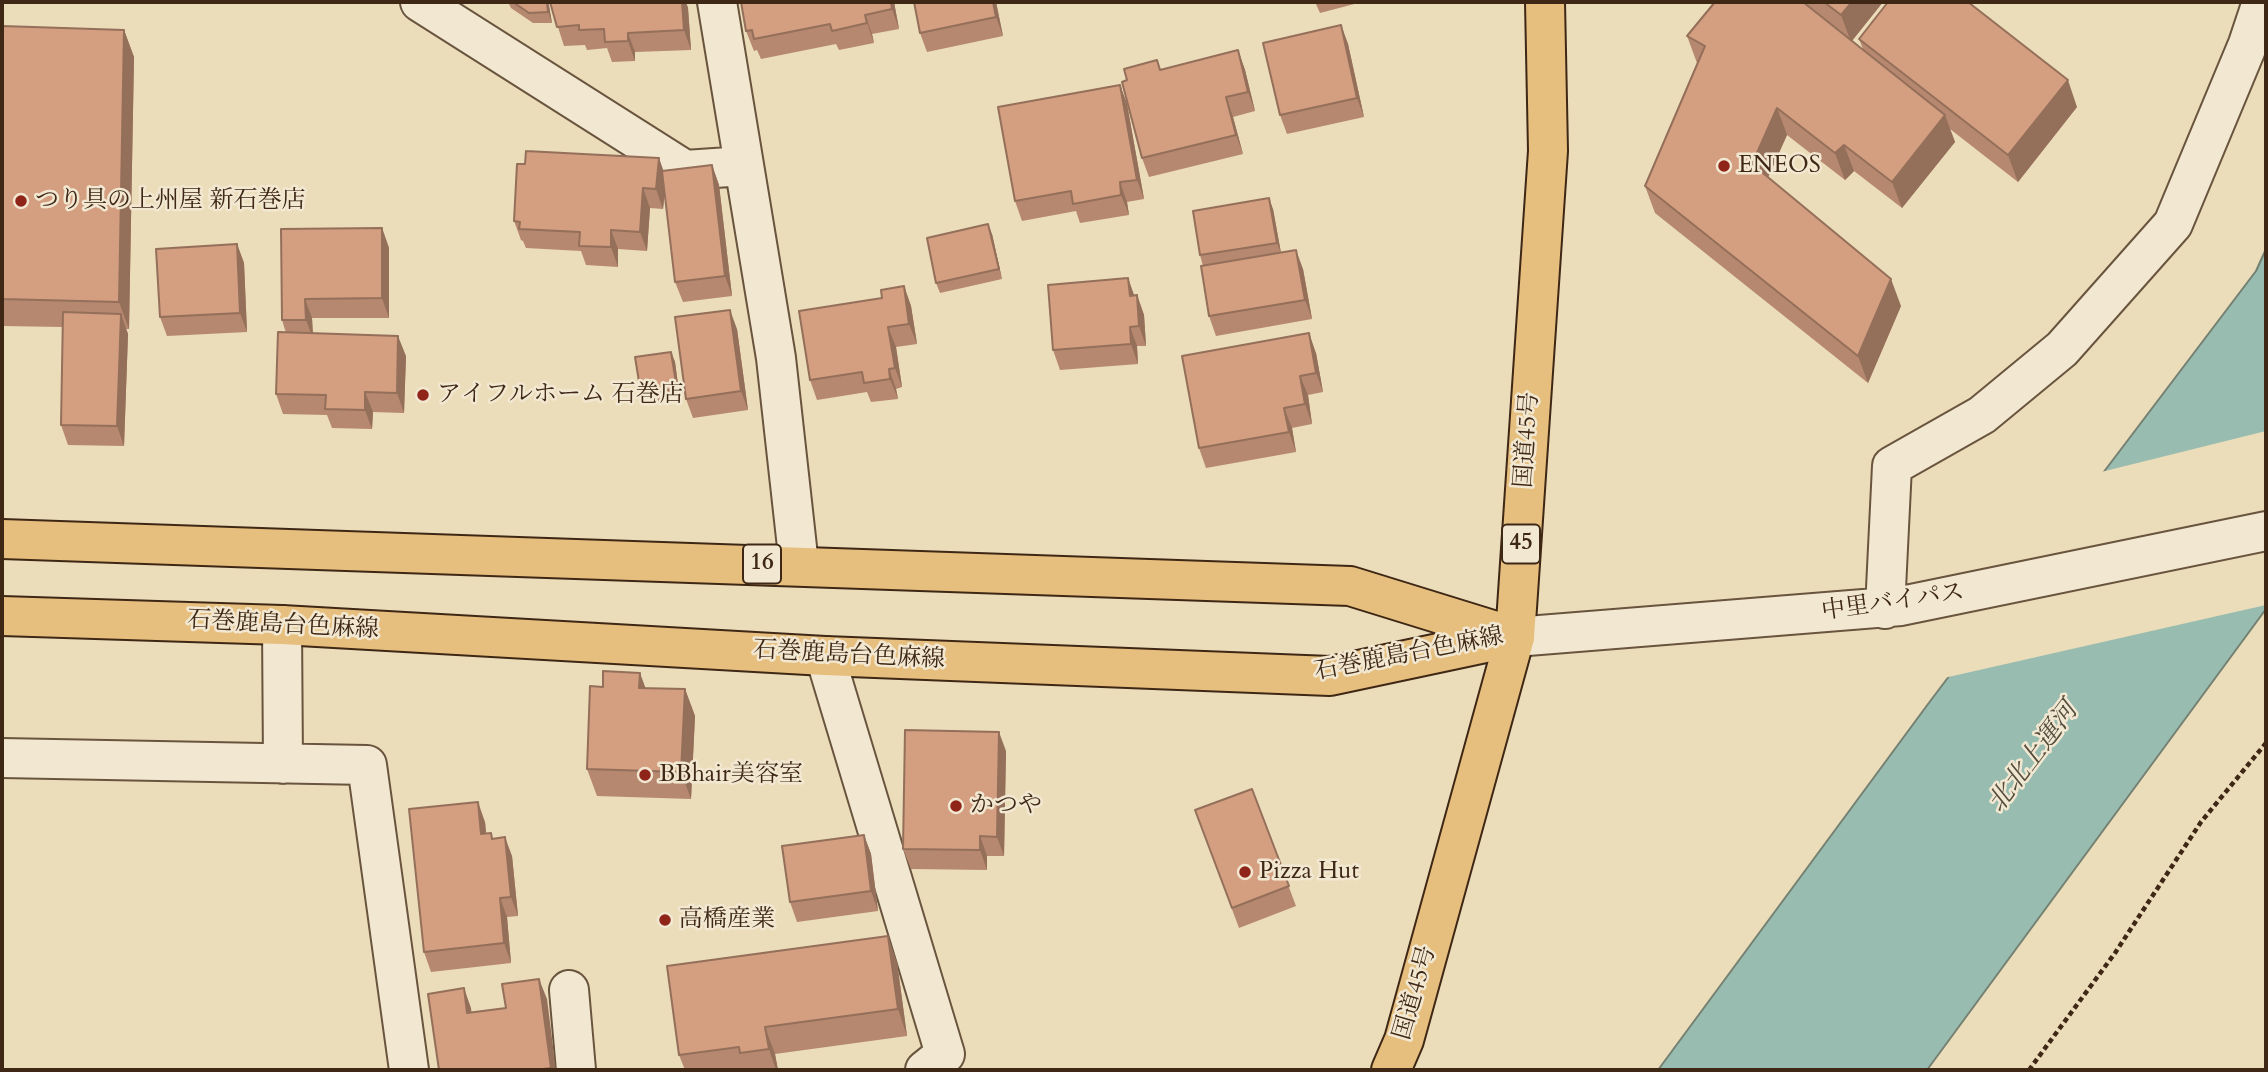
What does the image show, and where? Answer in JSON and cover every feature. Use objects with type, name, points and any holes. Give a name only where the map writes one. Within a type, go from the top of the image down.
[{"type":"main road","name":"国道45号","points":[[1391,1070],[1404,1040],[1515,637],[1548,150],[1545,2]]},
{"type":"main road","name":"石巻鹿島台色麻線","points":[[2,539],[1350,586],[1515,637]]},
{"type":"main road","name":"石巻鹿島台色麻線","points":[[2,616],[282,625],[825,656],[1330,676],[1515,637]]},
{"type":"street","points":[[419,2],[685,170],[744,166]]},
{"type":"street","points":[[717,2],[776,358],[799,565]]},
{"type":"street","points":[[1893,607],[1892,466],[1982,415],[2062,349],[2174,223],[2248,44],[2262,2]]},
{"type":"street","name":"中里バイパス","points":[[1515,637],[1893,607],[2266,531]]},
{"type":"street","points":[[282,625],[283,764]]},
{"type":"street","points":[[825,656],[945,1054],[925,1070]]},
{"type":"street","points":[[2,758],[367,765],[409,1070]]},
{"type":"street","points":[[569,990],[576,1070]]},
{"type":"path","points":[[2029,1070],[2115,953],[2201,822],[2266,743]]},
{"type":"water","name":"北北上運河","points":[[2266,249],[2266,609],[1927,1070],[1658,1070],[1931,700],[2256,271]]},
{"type":"pier","points":[[2266,431],[2266,605],[1944,678],[2101,472]]},
{"type":"building","points":[[513,2],[547,2],[548,12],[529,13]]},
{"type":"building","points":[[550,2],[682,2],[684,30],[628,33],[628,41],[605,42],[604,29],[579,30],[579,25],[557,27]]},
{"type":"building","points":[[741,2],[891,2],[892,9],[865,15],[867,23],[832,31],[830,24],[754,39],[752,30],[746,31]]},
{"type":"building","points":[[914,2],[993,2],[996,17],[920,33]]},
{"type":"building","points":[[1715,2],[1803,2],[1945,115],[1892,182],[1844,145],[1835,153],[1777,108],[1752,164],[1891,279],[1858,356],[1645,186],[1705,46],[1687,36]]},
{"type":"building","points":[[1824,2],[1852,2],[1841,15]]},
{"type":"building","points":[[1888,2],[1968,2],[2068,80],[2008,155],[1859,39]]},
{"type":"building","points":[[1341,25],[1357,98],[1280,115],[1263,43]]},
{"type":"building","points":[[2,26],[124,30],[119,302],[2,299]]},
{"type":"building","points":[[1238,50],[1248,92],[1226,97],[1236,135],[1142,158],[1122,82],[1127,80],[1124,69],[1157,60],[1160,70]]},
{"type":"building","points":[[1120,85],[1137,180],[1120,182],[1121,195],[1073,204],[1071,191],[1015,201],[998,107]]},
{"type":"building","points":[[526,151],[659,158],[656,189],[643,188],[640,232],[611,230],[611,247],[579,246],[580,232],[519,229],[520,222],[514,221],[517,164],[525,164]]},
{"type":"building","points":[[712,165],[725,276],[675,282],[662,171]]},
{"type":"building","points":[[1269,198],[1277,243],[1200,255],[1193,211]]},
{"type":"building","points":[[988,224],[999,269],[936,283],[927,238]]},
{"type":"building","points":[[382,228],[382,298],[305,299],[306,320],[282,320],[281,229]]},
{"type":"building","points":[[237,244],[240,313],[160,317],[156,249]]},
{"type":"building","points":[[1296,250],[1305,300],[1209,316],[1201,266]]},
{"type":"building","points":[[1128,278],[1130,296],[1137,295],[1139,326],[1130,327],[1131,344],[1053,350],[1048,285]]},
{"type":"building","points":[[904,286],[909,324],[888,327],[895,368],[889,369],[890,379],[864,383],[862,372],[810,380],[799,311],[882,298],[881,290]]},
{"type":"building","points":[[730,310],[741,391],[686,399],[675,317]]},
{"type":"building","points":[[63,312],[121,314],[117,426],[61,425]]},
{"type":"building","points":[[278,332],[398,336],[397,393],[365,392],[365,410],[325,409],[326,395],[276,394]]},
{"type":"building","points":[[1309,333],[1316,373],[1300,376],[1305,404],[1284,408],[1289,432],[1199,448],[1182,356]]},
{"type":"building","points":[[671,352],[677,389],[641,394],[635,357]]},
{"type":"building","points":[[603,671],[640,673],[639,688],[685,689],[681,772],[587,769],[590,686],[603,687]]},
{"type":"building","points":[[905,730],[999,732],[997,837],[980,836],[980,850],[903,849]]},
{"type":"building","points":[[1252,789],[1289,886],[1232,908],[1195,810]]},
{"type":"building","points":[[478,802],[481,834],[491,833],[492,839],[505,837],[511,897],[500,898],[504,943],[424,952],[409,809]]},
{"type":"building","points":[[864,835],[871,891],[790,902],[782,846]]},
{"type":"building","points":[[888,936],[898,1009],[765,1027],[769,1049],[740,1053],[739,1047],[679,1055],[667,966]]},
{"type":"building","points":[[539,979],[551,1068],[439,1070],[428,994],[464,988],[467,1013],[506,1008],[502,984]]},
{"type":"place","name":"ENEOS","points":[[1724,166]]},
{"type":"place","name":"つり具の上州屋 新石巻店","points":[[21,201]]},
{"type":"place","name":"アイフルホーム 石巻店","points":[[423,395]]},
{"type":"place","name":"BBhair美容室","points":[[645,775]]},
{"type":"place","name":"かつや","points":[[956,806]]},
{"type":"place","name":"Pizza Hut","points":[[1245,872]]},
{"type":"place","name":"高橋産業","points":[[665,920]]}]
